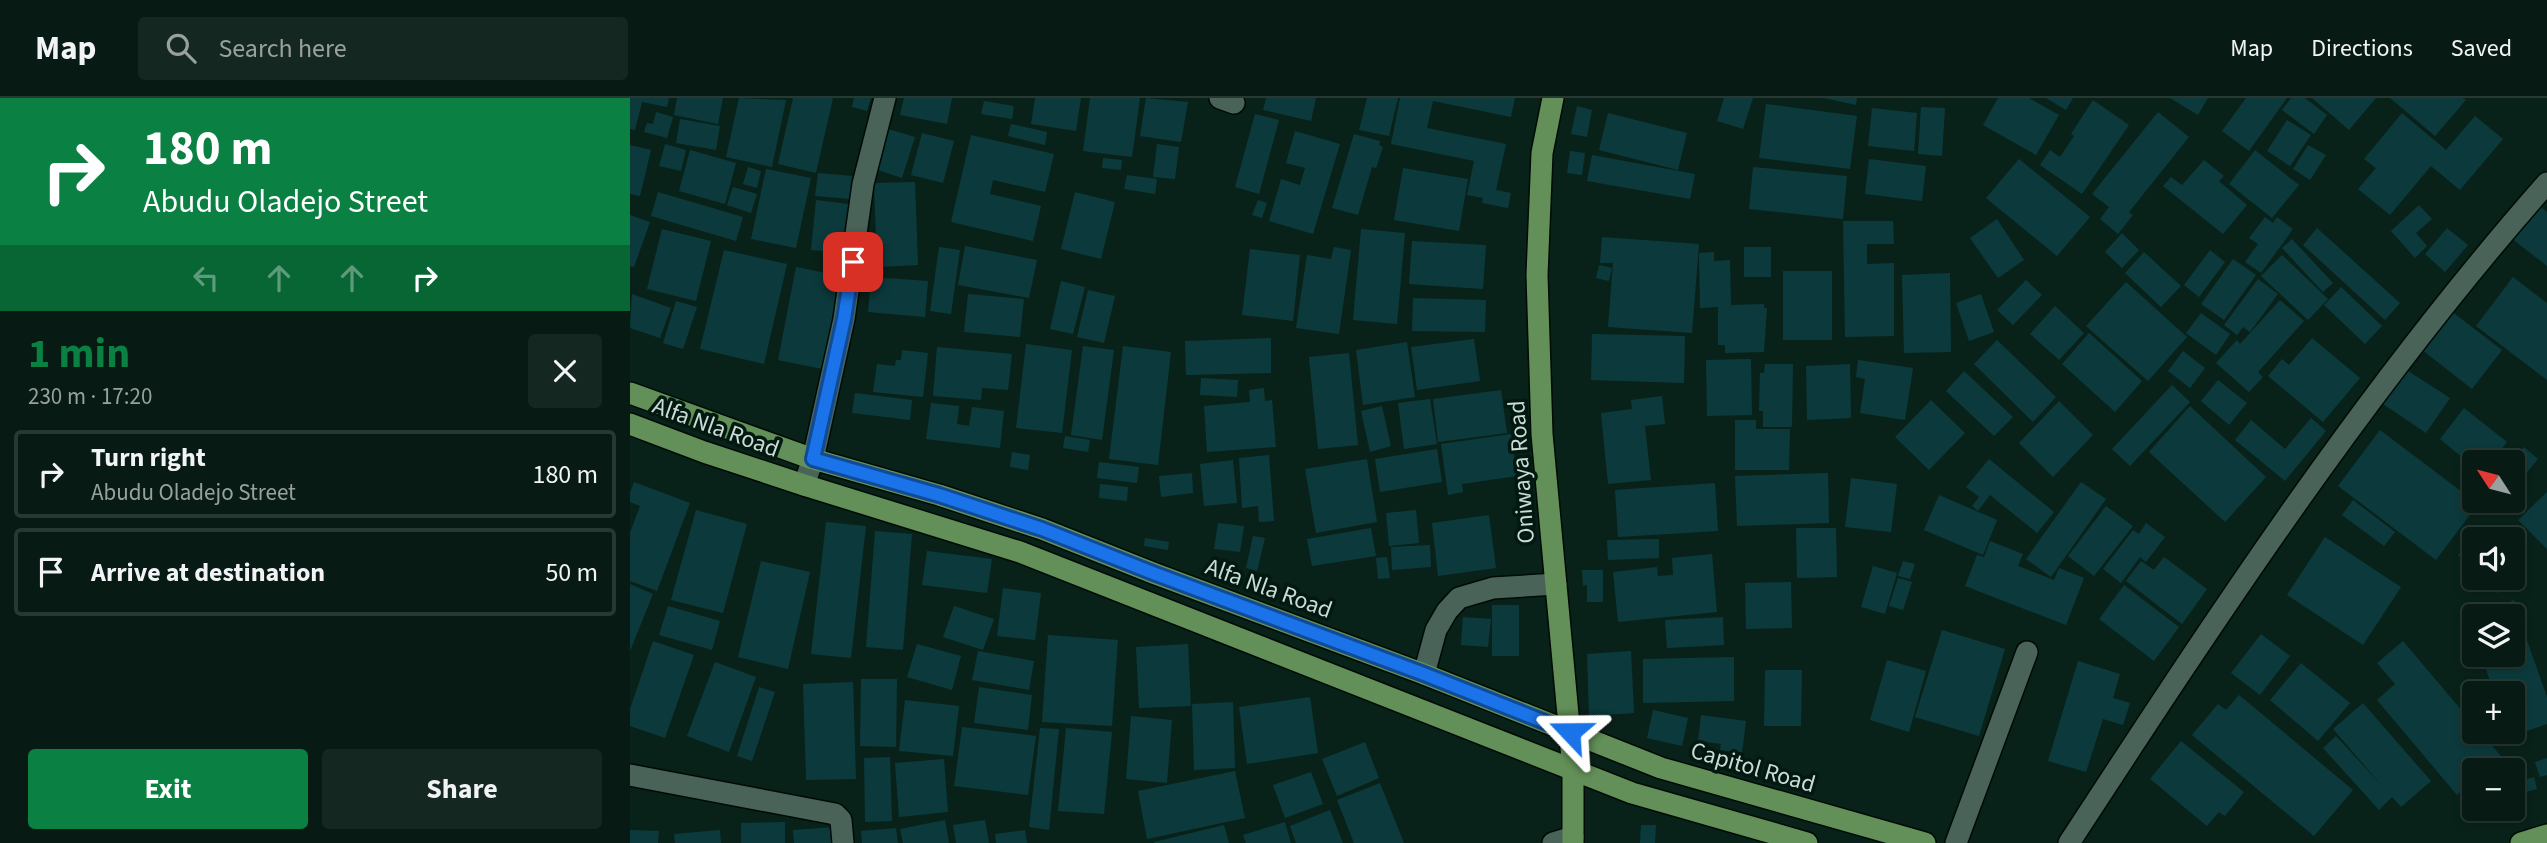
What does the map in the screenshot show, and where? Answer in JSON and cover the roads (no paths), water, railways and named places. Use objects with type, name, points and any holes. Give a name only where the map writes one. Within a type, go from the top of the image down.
[{"type":"main road","name":"Oniwaya Road","points":[[1553,98],[1542,153],[1537,275],[1542,434],[1573,769],[1566,841]]},
{"type":"main road","name":"Alfa Nla Road","points":[[630,393],[813,459],[939,495],[1042,529],[1570,732]]},
{"type":"main road","name":"Alfa Nla Road","points":[[630,424],[804,485],[1020,552],[1573,769]]},
{"type":"main road","name":"Capitol Road","points":[[1570,732],[1661,768],[1925,843]]},
{"type":"main road","points":[[1573,769],[1632,793],[1807,843]]},
{"type":"main road","points":[[2521,843],[2547,835]]},
{"type":"street","points":[[804,485],[813,459],[847,307],[863,184],[885,98]]},
{"type":"street","points":[[2069,843],[2157,708],[2359,417],[2428,325],[2547,183]]},
{"type":"street","points":[[1424,674],[1436,630],[1447,611],[1459,598],[1493,588],[1556,584]]},
{"type":"street","points":[[1956,843],[2027,652]]},
{"type":"street","points":[[630,775],[835,814],[841,820],[843,843]]}]
